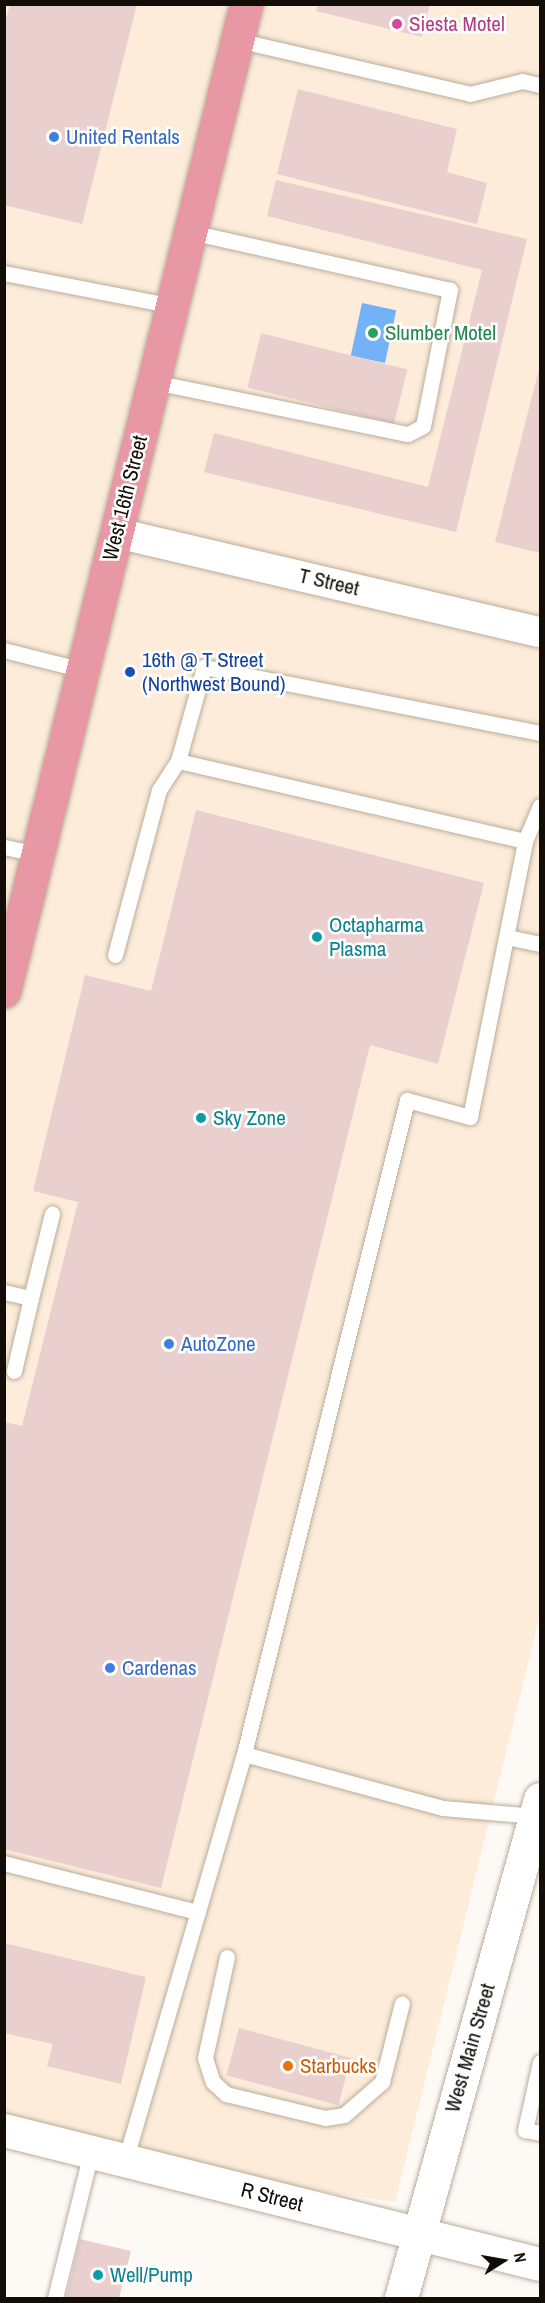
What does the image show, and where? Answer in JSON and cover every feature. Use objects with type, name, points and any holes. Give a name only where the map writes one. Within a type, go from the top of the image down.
[{"type":"main road","name":"West 16th Street","points":[[4,991],[246,4]]},
{"type":"street","name":"T Street","points":[[117,533],[540,632]]},
{"type":"street","name":"West Main Street","points":[[401,2298],[417,2233],[537,1818]]},
{"type":"street","name":"R Street","points":[[4,2130],[540,2264]]},
{"type":"lane","points":[[237,40],[470,94],[522,81],[540,85]]},
{"type":"lane","points":[[154,382],[408,434],[423,426],[450,290],[190,232]]},
{"type":"lane","points":[[4,273],[172,306]]},
{"type":"lane","points":[[4,650],[83,670]]},
{"type":"lane","points":[[115,955],[159,790],[178,761],[204,667],[540,733]]},
{"type":"lane","points":[[178,761],[525,841]]},
{"type":"lane","points":[[125,2161],[244,1754],[407,1100],[470,1117],[525,841],[540,806]]},
{"type":"lane","points":[[4,847],[38,854]]},
{"type":"lane","points":[[507,937],[540,944]]},
{"type":"lane","points":[[14,1371],[52,1214]]},
{"type":"lane","points":[[4,1292],[31,1298]]},
{"type":"lane","points":[[244,1754],[443,1808],[537,1818]]},
{"type":"lane","points":[[4,1863],[198,1912]]},
{"type":"lane","points":[[227,1957],[205,2058],[213,2082],[226,2094],[325,2118],[344,2115],[382,2082],[402,2003]]},
{"type":"lane","points":[[540,2062],[525,2130],[540,2133]]},
{"type":"lane","points":[[55,2298],[91,2152]]},
{"type":"shaded area","points":[[5,5],[540,5],[540,1615],[395,2202],[5,2145]]},
{"type":"water","name":"Slumber Motel","points":[[362,303],[396,310],[385,363],[351,356]]},
{"type":"building","name":"United Rentals","points":[[10,4],[137,4],[82,224],[4,205],[4,27]]},
{"type":"building","name":"Siesta Motel","points":[[318,4],[430,4],[422,37],[316,11]]},
{"type":"building","points":[[298,89],[457,129],[447,172],[487,183],[477,224],[277,174]]},
{"type":"building","name":"Slumber Motel","points":[[276,180],[527,239],[456,532],[204,472],[214,433],[428,487],[482,270],[267,216]]},
{"type":"building","points":[[261,333],[408,370],[394,424],[247,387]]},
{"type":"building","points":[[540,365],[540,553],[495,542]]},
{"type":"building","points":[[196,810],[484,883],[438,1064],[370,1045],[161,1888],[4,1849],[4,1422],[22,1426],[78,1202],[33,1191],[85,975],[151,991]]},
{"type":"building","points":[[4,1943],[146,1977],[121,2084],[47,2066],[53,2044],[4,2033]]},
{"type":"building","name":"Starbucks","points":[[239,2028],[351,2058],[338,2105],[226,2075]]},
{"type":"building","name":"Well/Pump","points":[[80,2239],[131,2251],[119,2298],[66,2298]]},
{"type":"place","name":"Siesta Motel","points":[[397,24]]},
{"type":"place","name":"United Rentals","points":[[54,137]]},
{"type":"place","name":"Slumber Motel","points":[[373,333]]},
{"type":"place","name":"16th @ T Street (Northwest Bound)","points":[[130,672]]},
{"type":"place","name":"Octapharma Plasma","points":[[317,937]]},
{"type":"place","name":"Sky Zone","points":[[201,1118]]},
{"type":"place","name":"AutoZone","points":[[169,1344]]},
{"type":"place","name":"Cardenas","points":[[110,1668]]},
{"type":"place","name":"Starbucks","points":[[288,2066]]},
{"type":"place","name":"Well/Pump","points":[[98,2275]]}]
